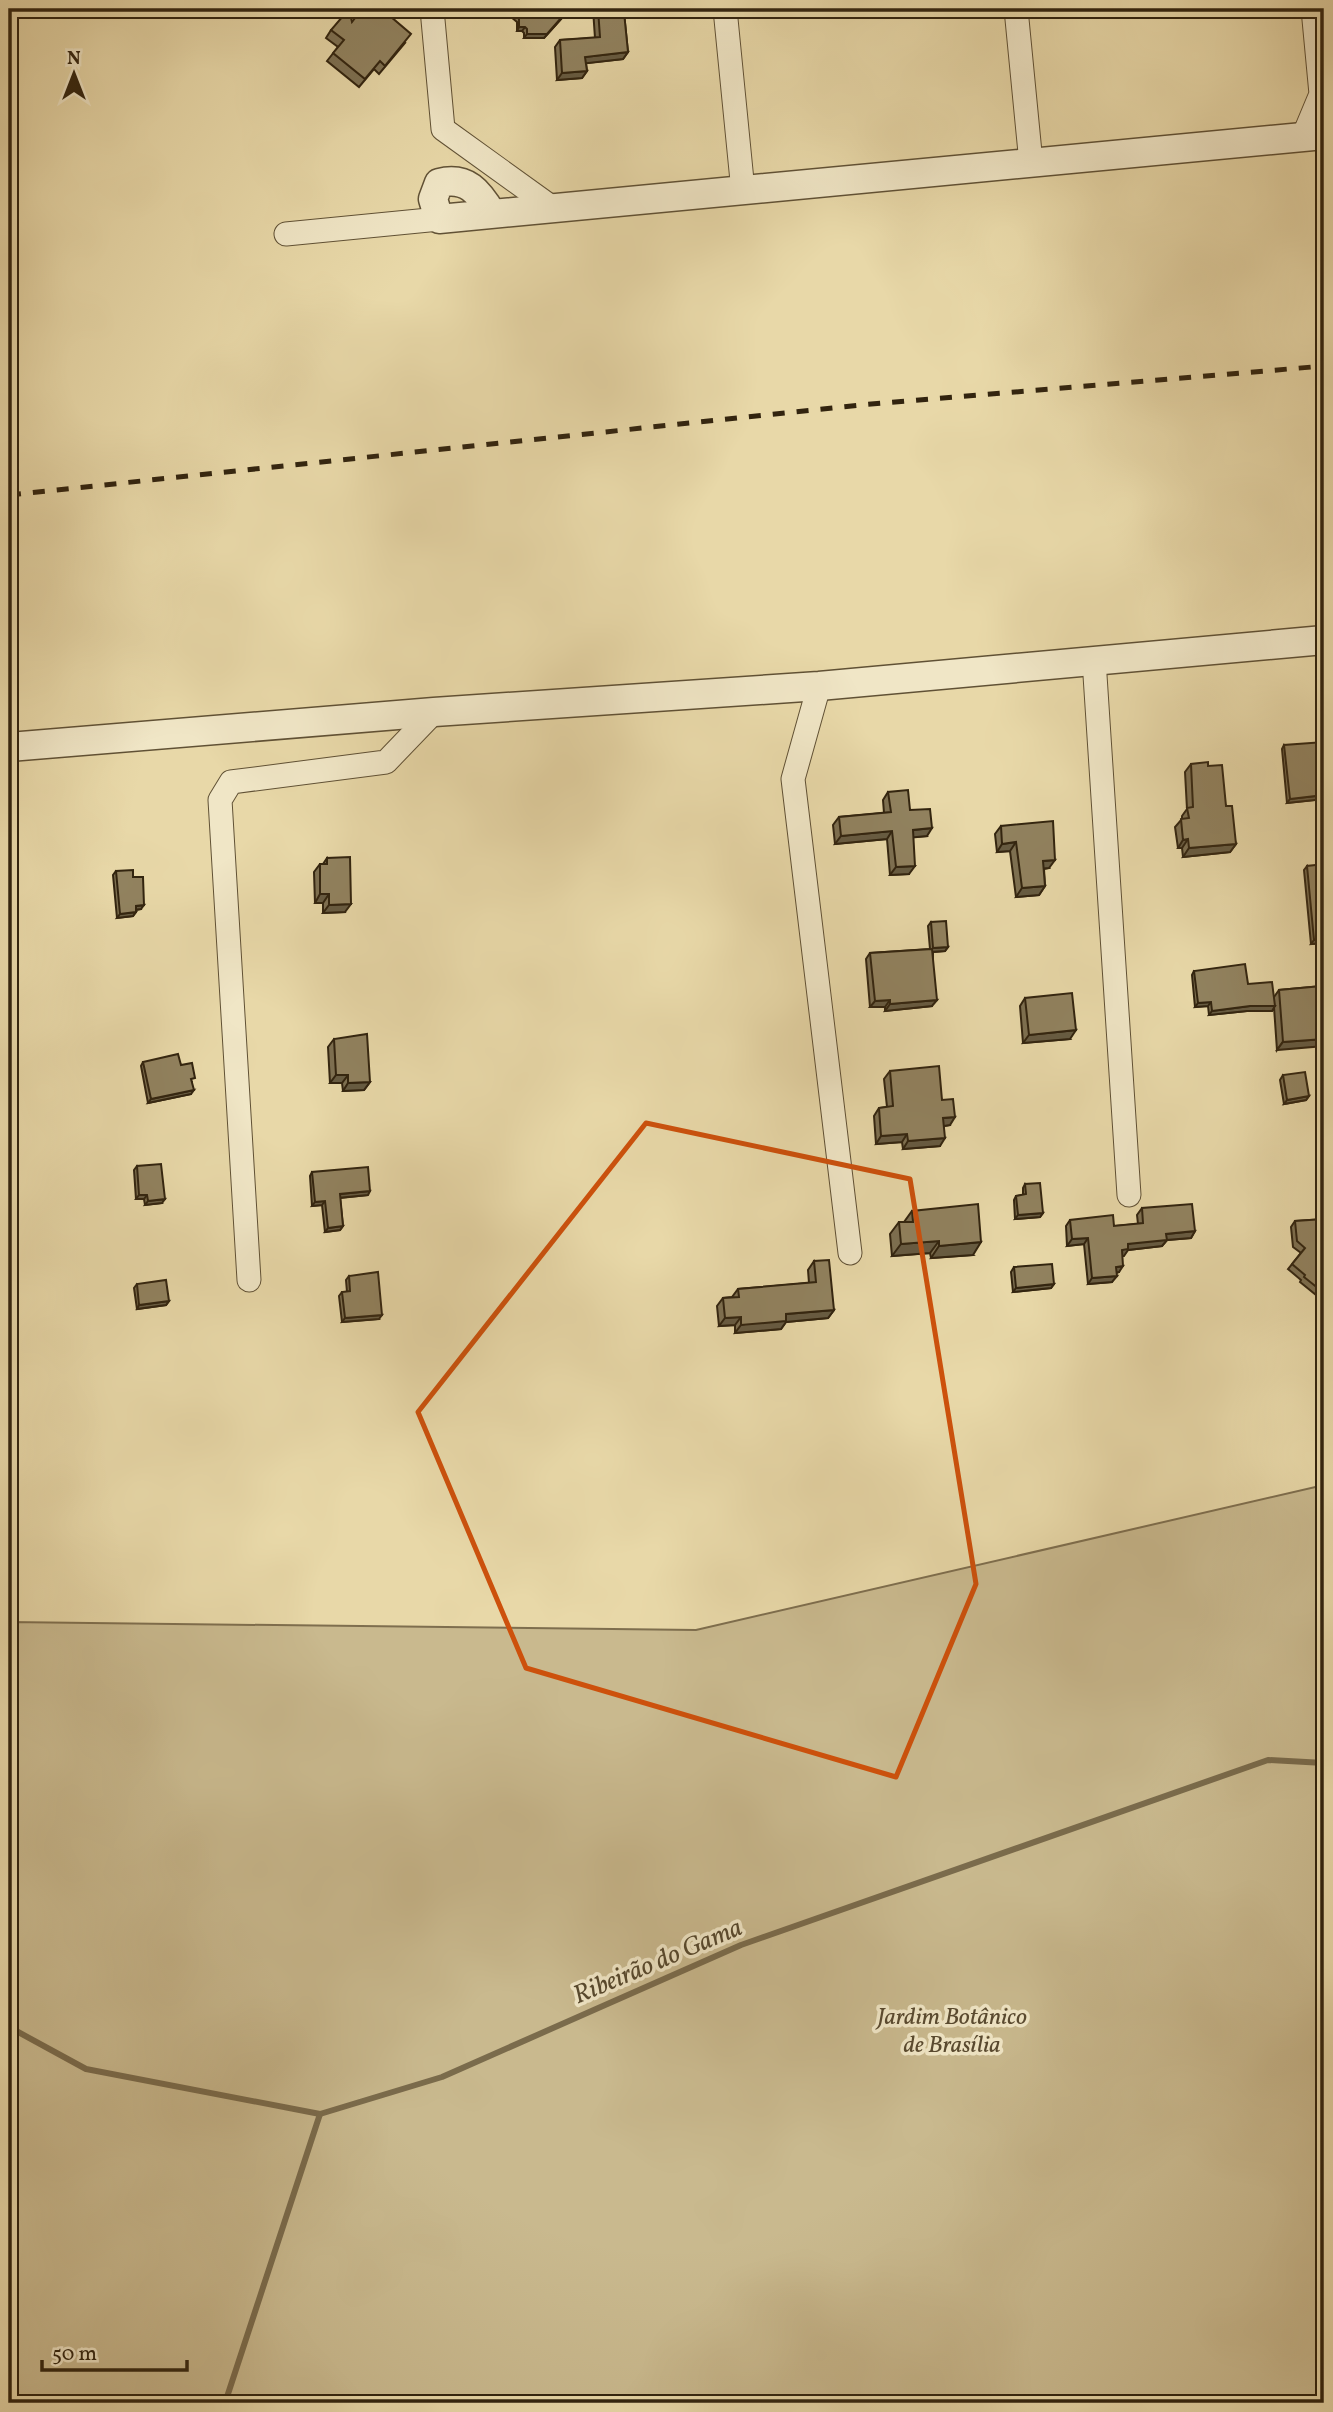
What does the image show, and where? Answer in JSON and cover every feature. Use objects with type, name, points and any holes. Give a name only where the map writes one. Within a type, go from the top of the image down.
[{"type":"street","points":[[432,9],[443,129],[554,209]]},
{"type":"street","points":[[725,9],[743,191]]},
{"type":"street","points":[[1016,9],[1031,163]]},
{"type":"street","points":[[286,234],[1313,136],[1322,96],[1313,9]]},
{"type":"street","points":[[439,219],[433,198],[439,183],[454,180],[467,185],[482,196],[492,214]]},
{"type":"street","points":[[11,750],[434,712],[819,686],[1324,640]]},
{"type":"street","points":[[1094,660],[1129,1195]]},
{"type":"street","points":[[819,686],[793,779],[850,1253]]},
{"type":"street","points":[[249,1280],[220,800],[231,782],[386,762],[434,712]]},
{"type":"highlighted area","points":[[646,1123],[910,1179],[976,1584],[896,1777],[526,1668],[418,1412]]},
{"type":"green space","name":"Jardim Botânico de Brasília","points":[[1324,1485],[1324,2403],[9,2403],[9,1622],[696,1630]]},
{"type":"building","points":[[349,9],[352,22],[362,9],[370,9],[379,17],[384,11],[411,34],[385,66],[380,61],[365,79],[333,53],[344,40],[331,30]]},
{"type":"building","points":[[509,9],[569,9],[547,34],[527,34],[527,29],[519,27],[519,18]]},
{"type":"building","points":[[598,9],[627,9],[624,12],[628,52],[585,57],[587,71],[562,73],[560,40],[600,37]]},
{"type":"building","points":[[1324,742],[1324,795],[1290,799],[1284,745]]},
{"type":"building","points":[[1208,762],[1208,766],[1222,765],[1226,806],[1232,806],[1236,844],[1189,848],[1188,839],[1183,840],[1181,819],[1189,818],[1187,808],[1193,807],[1191,764]]},
{"type":"building","points":[[908,790],[910,810],[930,809],[932,828],[913,830],[915,866],[896,867],[892,831],[841,836],[839,817],[891,812],[888,792]]},
{"type":"building","points":[[1053,821],[1055,860],[1043,861],[1045,886],[1022,888],[1016,842],[1002,844],[1001,826]]},
{"type":"building","points":[[350,857],[351,904],[329,905],[329,894],[320,894],[320,864],[327,864],[327,858]]},
{"type":"building","points":[[1324,864],[1324,939],[1314,940],[1307,866]]},
{"type":"building","points":[[133,870],[133,877],[143,877],[144,905],[136,906],[136,912],[120,914],[116,871]]},
{"type":"building","points":[[946,921],[948,947],[933,948],[931,922]]},
{"type":"building","points":[[932,949],[937,1000],[890,1004],[890,1000],[875,1001],[870,953]]},
{"type":"building","points":[[1245,964],[1248,984],[1272,982],[1275,1006],[1212,1011],[1211,1002],[1198,1003],[1194,971]]},
{"type":"building","points":[[1322,986],[1324,1039],[1283,1042],[1279,990]]},
{"type":"building","points":[[1072,993],[1076,1030],[1029,1035],[1025,998]]},
{"type":"building","points":[[367,1034],[370,1082],[348,1083],[348,1075],[336,1075],[334,1039]]},
{"type":"building","points":[[178,1054],[181,1065],[192,1063],[195,1078],[191,1079],[194,1090],[151,1099],[143,1062]]},
{"type":"building","points":[[939,1066],[942,1100],[953,1099],[955,1117],[943,1118],[945,1138],[908,1141],[907,1134],[881,1136],[879,1108],[893,1106],[890,1071]]},
{"type":"building","points":[[1305,1072],[1309,1096],[1287,1100],[1283,1075]]},
{"type":"building","points":[[161,1164],[165,1199],[148,1201],[147,1195],[139,1195],[137,1166]]},
{"type":"building","points":[[368,1167],[370,1191],[340,1194],[343,1226],[328,1228],[325,1201],[315,1202],[312,1172]]},
{"type":"building","points":[[1040,1183],[1043,1213],[1018,1215],[1016,1196],[1026,1194],[1025,1184]]},
{"type":"building","points":[[978,1204],[981,1242],[939,1246],[939,1241],[901,1244],[899,1222],[913,1222],[912,1211]]},
{"type":"building","points":[[1192,1204],[1195,1231],[1166,1234],[1167,1240],[1128,1244],[1128,1249],[1122,1250],[1123,1266],[1116,1267],[1117,1276],[1092,1278],[1088,1238],[1072,1239],[1070,1220],[1113,1215],[1114,1226],[1143,1223],[1142,1208]]},
{"type":"building","points":[[1324,1219],[1324,1293],[1292,1264],[1305,1248],[1297,1241],[1295,1221]]},
{"type":"building","points":[[829,1260],[834,1310],[786,1314],[786,1321],[741,1325],[741,1317],[725,1318],[723,1298],[739,1297],[738,1289],[816,1282],[814,1261]]},
{"type":"building","points":[[1052,1264],[1054,1284],[1016,1288],[1014,1267]]},
{"type":"building","points":[[378,1272],[382,1315],[345,1318],[342,1292],[350,1291],[349,1276]]},
{"type":"building","points":[[166,1280],[169,1301],[139,1305],[137,1284]]},
{"type":"waterway","name":"Ribeirão do Gama","points":[[9,2027],[86,2069],[320,2114],[442,2077],[741,1945],[1268,1760],[1324,1763]]},
{"type":"waterway","points":[[225,2403],[320,2114]]},
{"type":"railway","points":[[9,495],[860,405],[1324,366]]}]
